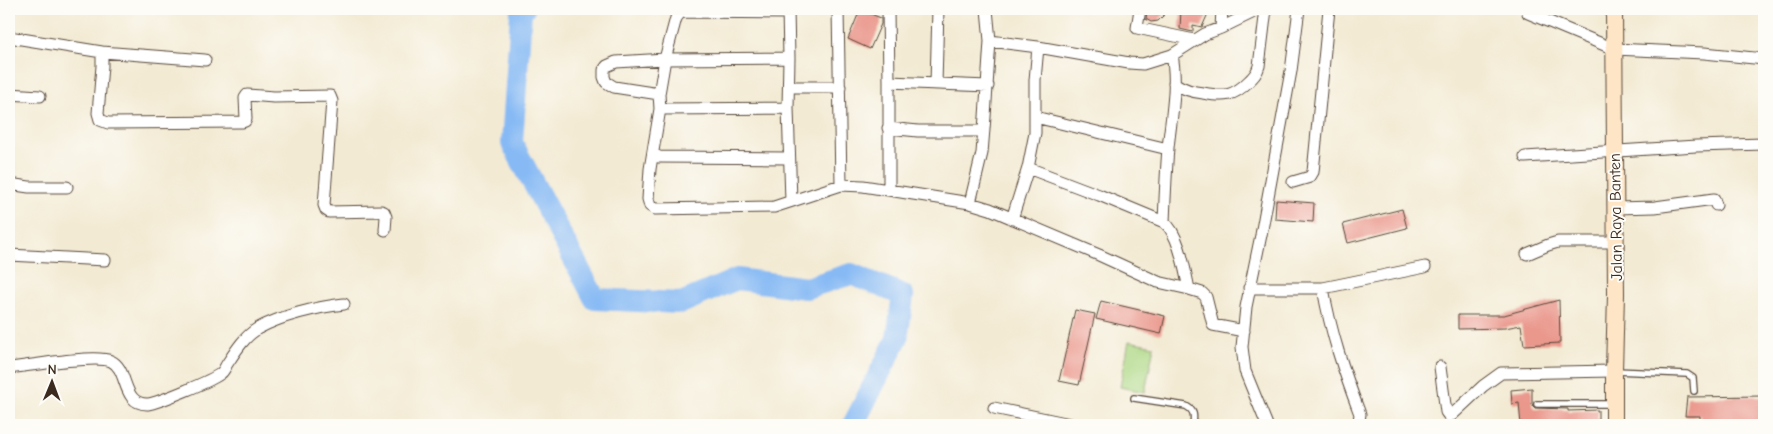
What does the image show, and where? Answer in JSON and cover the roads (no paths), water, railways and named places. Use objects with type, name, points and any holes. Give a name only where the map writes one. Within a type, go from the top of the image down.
[{"type":"main road","name":"Jalan Raya Banten","points":[[1614,9],[1616,294],[1614,425]]},
{"type":"street","points":[[838,9],[842,185]]},
{"type":"street","points":[[888,9],[889,190]]},
{"type":"street","points":[[936,84],[938,9]]},
{"type":"street","points":[[970,203],[982,153],[988,86],[990,41],[987,9]]},
{"type":"street","points":[[1140,9],[1137,28],[1194,40]]},
{"type":"street","points":[[1220,28],[1222,9]]},
{"type":"street","points":[[990,41],[1143,64],[1172,55],[1194,40],[1260,9]]},
{"type":"street","points":[[1174,83],[1182,89],[1192,92],[1222,96],[1241,89],[1257,73],[1260,66],[1266,9]]},
{"type":"street","points":[[1267,425],[1245,371],[1242,347],[1249,288],[1262,235],[1291,71],[1299,9]]},
{"type":"street","points":[[1293,182],[1310,177],[1313,172],[1329,9]]},
{"type":"street","points":[[791,201],[788,158],[788,11],[682,10],[676,18],[665,59],[659,94],[660,109],[648,198],[650,206],[656,209],[774,207],[842,185],[863,186],[970,203],[1099,255],[1158,282],[1202,293],[1206,297],[1213,325],[1244,331]]},
{"type":"street","points":[[1528,13],[1614,49],[1704,53],[1764,59]]},
{"type":"street","points":[[9,37],[102,52],[205,60]]},
{"type":"street","points":[[1012,219],[1028,168],[1035,133],[1035,80],[1038,47]]},
{"type":"street","points":[[102,52],[98,113],[100,120],[108,123],[242,122],[246,119],[245,98],[247,95],[274,97],[330,96],[332,101],[324,205],[326,210],[329,212],[381,210],[386,217],[385,230]]},
{"type":"street","points":[[1164,222],[1174,83],[1172,55]]},
{"type":"street","points":[[659,94],[614,87],[606,82],[604,70],[616,62],[665,59],[789,58]]},
{"type":"street","points":[[889,82],[988,86]]},
{"type":"street","points":[[788,87],[840,87]]},
{"type":"street","points":[[9,94],[40,96]]},
{"type":"street","points":[[660,109],[788,108]]},
{"type":"street","points":[[1036,117],[1168,149]]},
{"type":"street","points":[[888,128],[984,131]]},
{"type":"street","points":[[1525,157],[1696,146],[1764,144]]},
{"type":"street","points":[[653,154],[659,157],[788,158]]},
{"type":"street","points":[[1028,168],[1164,222],[1169,226],[1174,237],[1189,289]]},
{"type":"street","points":[[9,184],[29,187],[67,187]]},
{"type":"street","points":[[1615,208],[1655,207],[1714,199],[1716,205]]},
{"type":"street","points":[[1527,254],[1558,242],[1615,242]]},
{"type":"street","points":[[9,255],[106,260]]},
{"type":"street","points":[[1249,288],[1324,288],[1425,267]]},
{"type":"street","points":[[1324,288],[1338,358],[1360,414],[1356,425]]},
{"type":"street","points":[[9,368],[104,359],[113,362],[118,368],[127,391],[133,399],[139,403],[148,404],[200,385],[221,374],[245,339],[256,330],[309,309],[344,304]]},
{"type":"street","points":[[1440,368],[1446,412],[1449,416],[1500,373],[1614,371]]},
{"type":"street","points":[[994,408],[1075,425]]},
{"type":"lane","points":[[1614,371],[1687,374],[1693,378],[1694,391]]},
{"type":"lane","points":[[1134,398],[1186,406],[1194,414],[1193,425]]},
{"type":"lane","points":[[1536,404],[1613,404]]},
{"type":"waterway","points":[[524,9],[521,13],[512,143],[595,299],[681,303],[737,279],[806,288],[851,274],[903,295],[897,339],[853,425]]}]
